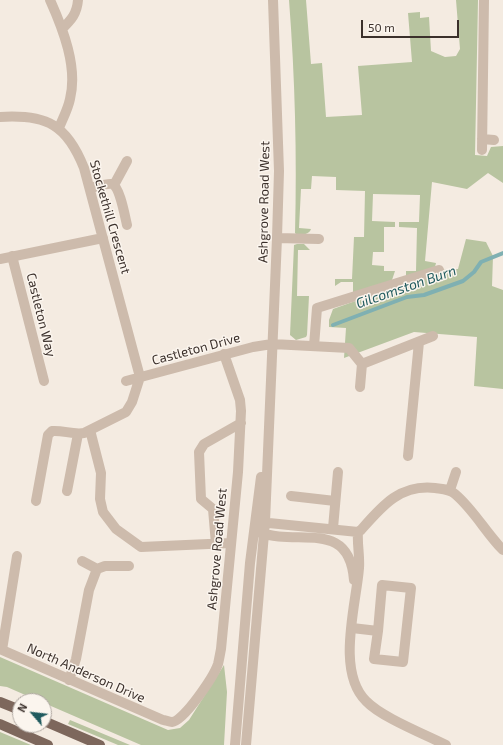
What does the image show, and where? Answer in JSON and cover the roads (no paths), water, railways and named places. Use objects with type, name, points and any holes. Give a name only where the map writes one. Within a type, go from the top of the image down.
[{"type":"main road","points":[[0,702],[12,707]]},
{"type":"main road","points":[[0,724],[48,745]]},
{"type":"main road","points":[[52,724],[100,745]]},
{"type":"street","points":[[50,0],[62,29],[70,64],[72,85],[68,108],[59,128]]},
{"type":"street","points":[[62,29],[71,20],[76,12],[78,0]]},
{"type":"street","name":"Ashgrove Road West","points":[[235,745],[270,405],[279,171],[273,0]]},
{"type":"street","points":[[482,150],[484,0]]},
{"type":"street","name":"Stockethill Crescent","points":[[0,116],[33,118],[59,128],[69,138],[77,150],[90,188],[140,377]]},
{"type":"street","points":[[482,139],[494,140]]},
{"type":"street","points":[[114,185],[127,161]]},
{"type":"street","points":[[90,188],[110,184],[114,185],[118,190],[127,225]]},
{"type":"street","points":[[0,259],[103,238]]},
{"type":"street","points":[[277,238],[319,239]]},
{"type":"street","name":"Castleton Way","points":[[12,256],[44,381]]},
{"type":"street","points":[[314,346],[317,308],[439,270]]},
{"type":"street","points":[[360,387],[362,364],[433,336]]},
{"type":"street","points":[[408,456],[419,342]]},
{"type":"street","name":"Castleton Drive","points":[[126,381],[224,354],[272,344],[349,348],[362,364]]},
{"type":"street","name":"Ashgrove Road West","points":[[163,720],[172,722],[180,719],[204,687],[218,665],[221,649],[241,423],[240,400],[224,354]]},
{"type":"street","points":[[36,501],[48,435],[52,431],[78,434],[90,430],[126,412],[132,402],[140,377]]},
{"type":"street","points":[[216,544],[213,509],[204,503],[200,494],[199,452],[204,444],[241,423]]},
{"type":"street","points":[[90,430],[101,473],[100,499],[103,512],[116,528],[141,547],[231,542]]},
{"type":"street","points":[[67,491],[78,434]]},
{"type":"street","points":[[333,528],[338,472]]},
{"type":"street","points":[[450,490],[456,472]]},
{"type":"street","points":[[446,745],[375,708],[359,692],[352,677],[350,661],[352,628],[360,566],[357,542],[358,532],[403,491],[417,487],[450,490],[474,514],[503,550]]},
{"type":"street","points":[[291,496],[335,501]]},
{"type":"street","points":[[258,524],[333,528],[358,532]]},
{"type":"street","name":"Ashgrove Road West","points":[[246,745],[264,533],[258,524]]},
{"type":"street","points":[[264,533],[329,540],[344,548],[353,571],[355,610]]},
{"type":"street","points":[[1,650],[17,556]]},
{"type":"street","points":[[82,561],[97,569]]},
{"type":"street","points":[[69,680],[76,660],[89,590],[97,569],[104,566],[129,566]]},
{"type":"street","points":[[382,585],[411,588],[403,662],[374,659],[378,631],[382,585]]},
{"type":"street","points":[[352,628],[378,631]]},
{"type":"street","name":"North Anderson Drive","points":[[1,650],[163,720]]},
{"type":"waterway","name":"Gilcomston Burn","points":[[333,325],[407,297],[424,295],[463,281],[474,272],[481,262],[503,253]]}]
